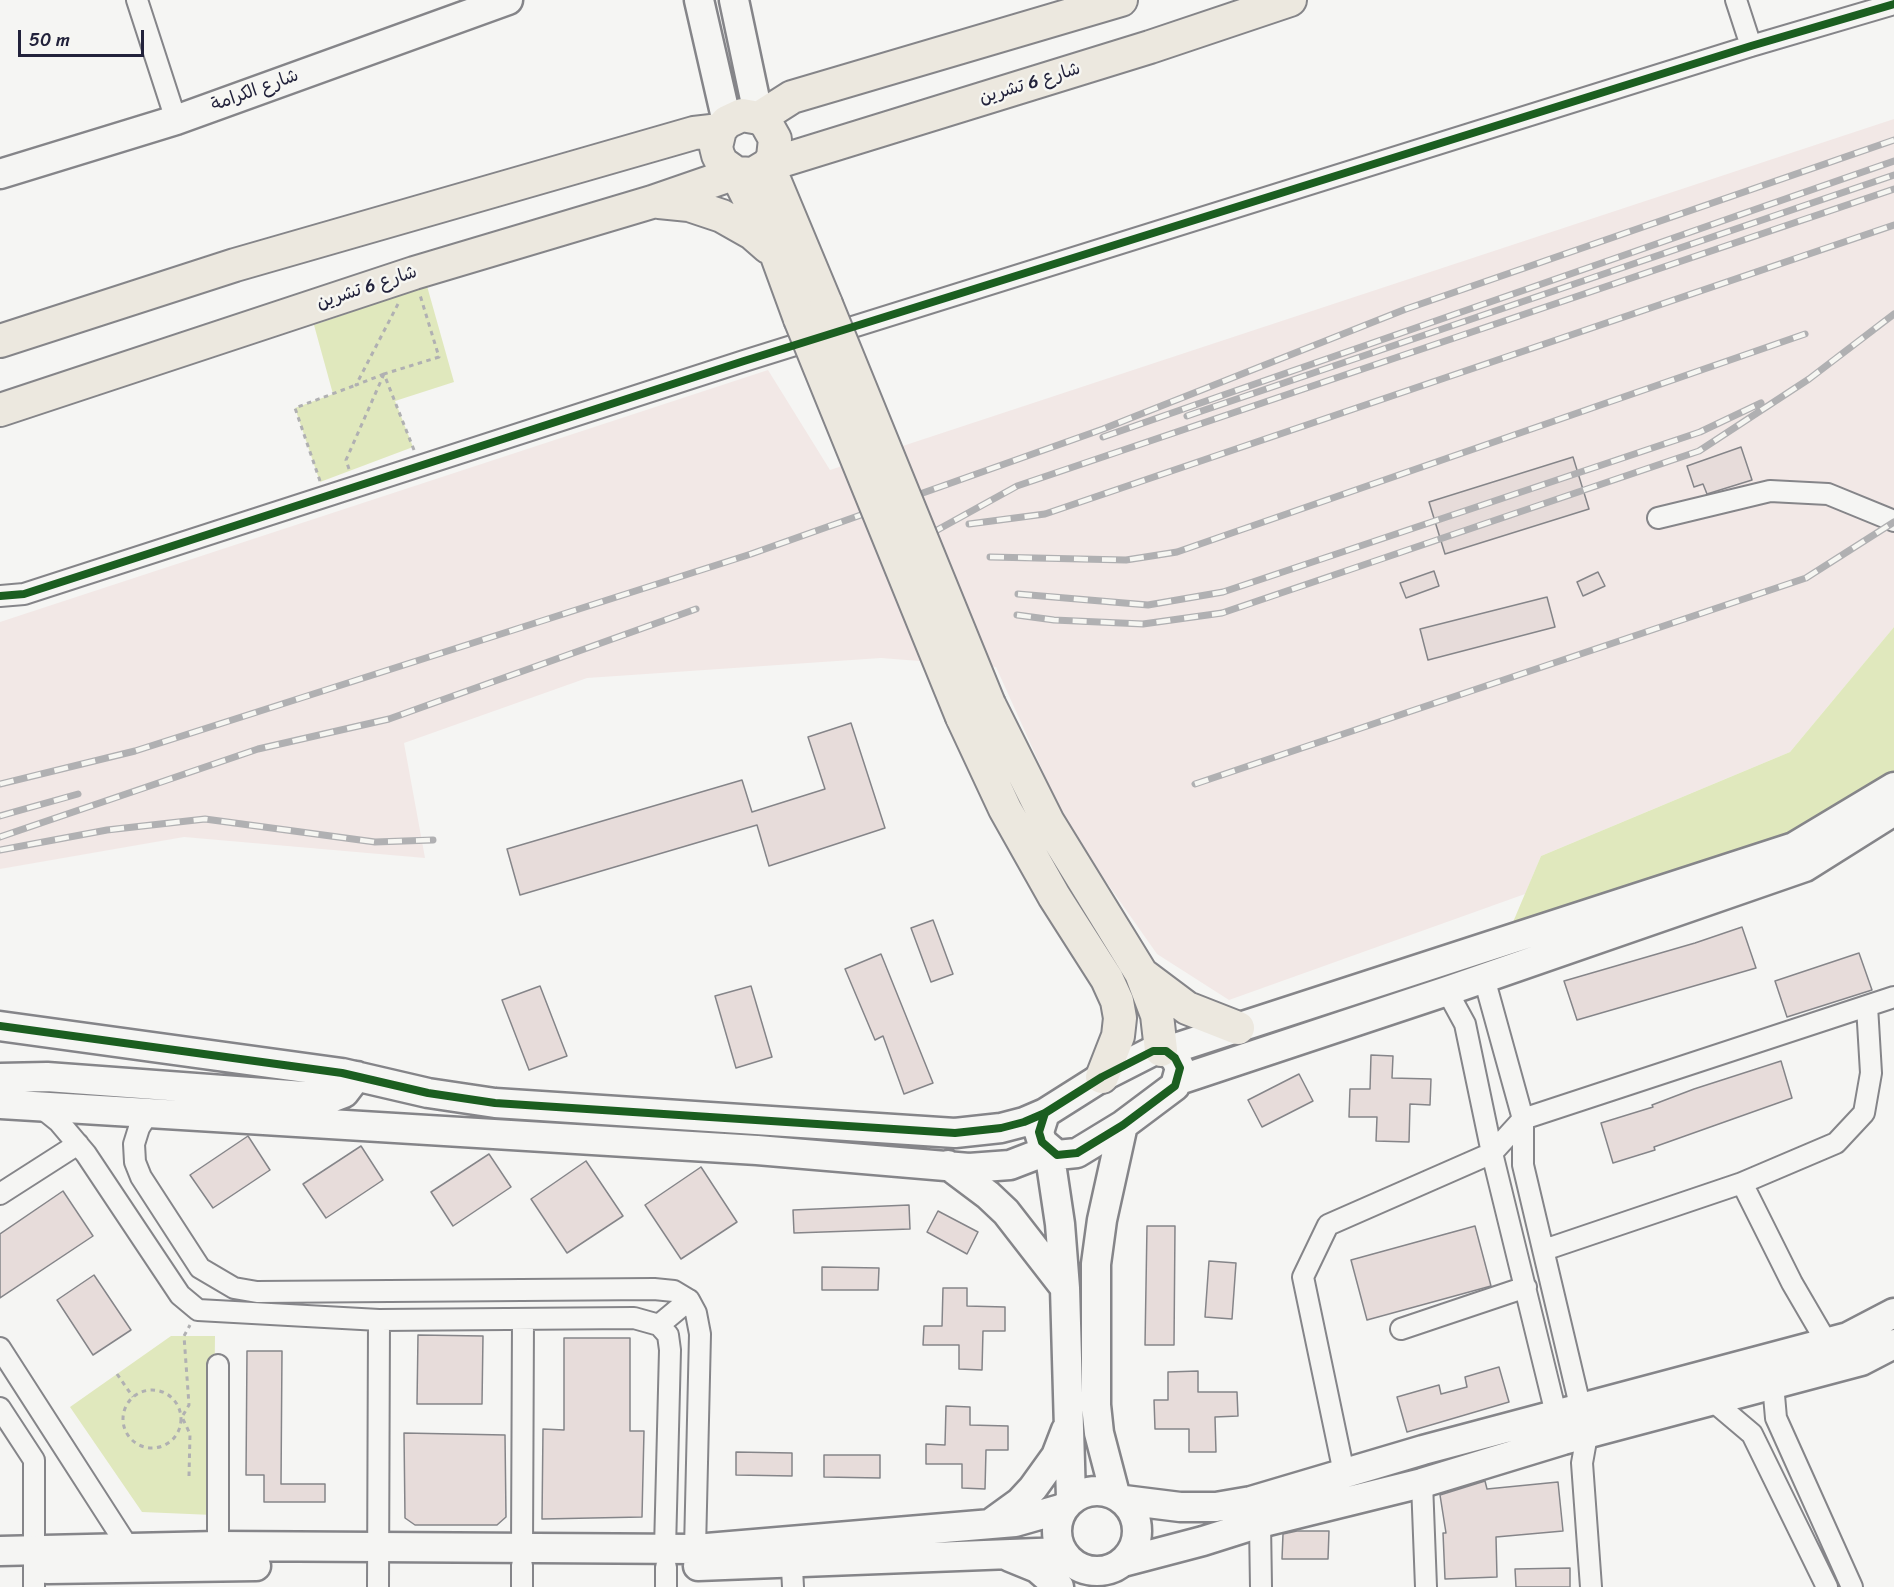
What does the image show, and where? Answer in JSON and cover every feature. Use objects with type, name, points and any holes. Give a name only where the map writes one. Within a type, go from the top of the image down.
[{"type":"main road","points":[[759,118],[792,97],[1121,0]]},
{"type":"main road","name":"شارع 6 تشرين","points":[[768,165],[1150,47],[1290,0]]},
{"type":"main road","points":[[0,341],[235,265],[724,126],[742,115],[759,118],[766,123],[775,139],[776,148],[768,165],[753,174],[736,173]]},
{"type":"main road","points":[[724,126],[716,147],[718,155],[722,163],[736,173],[777,256],[813,311]]},
{"type":"main road","points":[[768,165],[813,311],[976,710],[1005,809],[1054,896],[1107,979],[1117,1001],[1120,1018],[1118,1036],[1102,1077]]},
{"type":"main road","name":"شارع 6 تشرين","points":[[0,410],[414,273],[652,202],[736,173]]},
{"type":"main road","points":[[652,202],[689,206],[722,216],[752,233],[777,256]]},
{"type":"main road","points":[[976,710],[1141,973],[1157,1015],[1164,1050]]},
{"type":"main road","points":[[1141,973],[1187,1008],[1238,1028]]},
{"type":"street","points":[[137,0],[176,120]]},
{"type":"street","points":[[699,0],[724,126]]},
{"type":"street","points":[[734,0],[759,118]]},
{"type":"street","points":[[1736,0],[1751,46]]},
{"type":"street","name":"شارع الكرامة","points":[[0,174],[176,120],[496,2]]},
{"type":"street","points":[[0,596],[24,594],[755,357],[1751,46],[1894,4]]},
{"type":"street","points":[[1658,518],[1770,491],[1828,494],[1894,521]]},
{"type":"street","points":[[0,1026],[359,1076],[428,1093],[495,1103],[955,1133],[1001,1128],[1045,1113],[1102,1077],[1145,1054],[1238,1028],[1794,847],[1894,787]]},
{"type":"street","points":[[1049,1150],[1057,1155],[1077,1153],[1123,1125],[1169,1091],[1179,1080],[1447,992],[1805,867],[1894,811]]},
{"type":"street","points":[[1484,978],[1523,1119],[1523,1165],[1544,1250],[1572,1424]]},
{"type":"street","points":[[1447,992],[1465,1024],[1492,1153],[1526,1287],[1572,1424],[1582,1463],[1591,1587]]},
{"type":"street","points":[[1344,1473],[1303,1277],[1328,1225],[1492,1153],[1523,1119],[1894,997]]},
{"type":"street","points":[[1544,1250],[1742,1183],[1836,1143],[1864,1113],[1871,1073],[1867,1006]]},
{"type":"street","points":[[1164,1050],[1175,1058],[1180,1068],[1179,1080]]},
{"type":"street","points":[[0,1078],[47,1077],[331,1098],[344,1093],[359,1076]]},
{"type":"street","points":[[359,1076],[359,1125]]},
{"type":"street","points":[[0,1104],[756,1150],[969,1168],[1000,1167],[1030,1159],[1049,1150]]},
{"type":"street","points":[[37,1105],[59,1122],[78,1144],[180,1295],[198,1310],[379,1320],[634,1318],[659,1325],[668,1335],[670,1350],[666,1568]]},
{"type":"street","points":[[149,1112],[139,1128],[134,1144],[135,1162],[141,1177],[200,1268],[234,1288],[257,1292],[654,1289],[674,1291],[689,1300],[696,1313],[700,1334],[696,1549]]},
{"type":"street","points":[[1045,1113],[1039,1132],[1049,1150],[1060,1224],[1065,1288],[1069,1420],[1067,1504],[1057,1530],[1068,1567]]},
{"type":"street","points":[[1109,1573],[1131,1553],[1138,1531],[1137,1520],[1120,1497],[1099,1433],[1096,1405],[1096,1264],[1102,1220],[1123,1125]]},
{"type":"street","points":[[0,1194],[78,1144]]},
{"type":"street","points":[[948,1165],[969,1179],[1006,1212],[1065,1288]]},
{"type":"street","points":[[1742,1183],[1792,1282],[1827,1343]]},
{"type":"street","points":[[1401,1329],[1526,1287]]},
{"type":"street","points":[[659,1325],[689,1300]]},
{"type":"street","points":[[0,1570],[34,1568],[666,1568],[1002,1555],[1109,1573],[1260,1523],[1422,1483],[1572,1424],[1857,1333],[1894,1313]]},
{"type":"street","points":[[522,1567],[523,1319]]},
{"type":"street","points":[[378,1567],[379,1320]]},
{"type":"street","points":[[666,1568],[696,1549],[792,1564],[988,1525],[1015,1522],[1067,1504],[1092,1490],[1180,1507],[1216,1507],[1251,1501],[1344,1473],[1572,1424],[1713,1401],[1861,1361],[1894,1344]]},
{"type":"street","points":[[0,1348],[128,1547]]},
{"type":"street","points":[[218,1365],[218,1546]]},
{"type":"street","points":[[1773,1384],[1776,1418],[1852,1587]]},
{"type":"street","points":[[1713,1401],[1752,1434],[1827,1587]]},
{"type":"street","points":[[0,1408],[34,1460],[34,1568]]},
{"type":"street","points":[[988,1525],[1020,1503],[1046,1473],[1056,1456],[1069,1420]]},
{"type":"street","points":[[1422,1483],[1426,1587]]},
{"type":"street","points":[[1260,1523],[1261,1587]]},
{"type":"street","points":[[0,1551],[34,1568],[128,1547],[218,1546],[378,1567]]},
{"type":"street","points":[[1002,1555],[1032,1565],[1059,1587]]},
{"type":"path","points":[[325,496],[295,408],[384,374],[439,357],[414,273]]},
{"type":"path","points":[[356,385],[414,273]]},
{"type":"path","points":[[384,374],[420,465]]},
{"type":"path","points":[[353,487],[346,460],[384,374]]},
{"type":"path","points":[[189,1476],[190,1434],[182,1417],[175,1400],[159,1390],[141,1392],[133,1397],[124,1413],[123,1423],[132,1441],[150,1449],[169,1443],[177,1436],[182,1417],[189,1405],[184,1336],[198,1310]]},
{"type":"path","points":[[117,1374],[133,1397]]},
{"type":"shaded area","points":[[1894,119],[1894,627],[1790,752],[1541,856],[1525,894],[1229,1000],[1157,954],[1069,829],[996,667],[881,658],[587,678],[404,743],[425,858],[184,837],[0,869],[0,622],[768,370],[830,470]]},
{"type":"green space","points":[[427,286],[454,382],[395,401],[413,447],[320,482],[295,408],[333,394],[314,325]]},
{"type":"green space","points":[[1894,627],[1894,787],[1794,847],[1505,941],[1541,856],[1790,752]]},
{"type":"green space","points":[[171,1336],[215,1336],[213,1515],[142,1512],[70,1407]]},
{"type":"building","points":[[1741,447],[1752,480],[1707,494],[1703,484],[1694,487],[1687,466]]},
{"type":"building","points":[[1573,457],[1589,509],[1445,554],[1429,502]]},
{"type":"building","points":[[1434,571],[1439,586],[1406,598],[1400,583]]},
{"type":"building","points":[[1598,572],[1605,586],[1583,596],[1577,582]]},
{"type":"building","points":[[1547,597],[1555,627],[1428,660],[1420,629]]},
{"type":"building","points":[[851,723],[885,828],[769,866],[757,825],[520,895],[507,849],[742,780],[752,812],[825,789],[808,737]]},
{"type":"building","points":[[933,920],[953,974],[931,982],[911,928]]},
{"type":"building","points":[[1742,927],[1756,968],[1577,1020],[1564,981]]},
{"type":"building","points":[[1859,953],[1872,990],[1787,1017],[1775,981]]},
{"type":"building","points":[[881,954],[933,1083],[904,1094],[883,1036],[875,1040],[845,969]]},
{"type":"building","points":[[540,986],[567,1056],[529,1070],[502,1000]]},
{"type":"building","points":[[751,986],[772,1057],[736,1068],[715,996]]},
{"type":"building","points":[[1371,1055],[1393,1056],[1392,1078],[1431,1079],[1430,1105],[1410,1104],[1409,1142],[1376,1141],[1377,1117],[1349,1117],[1350,1089],[1370,1089]]},
{"type":"building","points":[[1781,1061],[1792,1098],[1654,1147],[1655,1150],[1613,1163],[1601,1123],[1653,1107],[1652,1105],[1694,1089]]},
{"type":"building","points":[[1299,1074],[1313,1101],[1262,1127],[1248,1100]]},
{"type":"building","points":[[248,1136],[270,1170],[213,1208],[190,1175]]},
{"type":"building","points":[[361,1146],[383,1180],[326,1218],[303,1184]]},
{"type":"building","points":[[489,1154],[511,1187],[453,1226],[431,1192]]},
{"type":"building","points":[[586,1161],[623,1216],[567,1253],[531,1199]]},
{"type":"building","points":[[701,1167],[737,1222],[681,1259],[645,1205]]},
{"type":"building","points":[[63,1191],[93,1236],[0,1298],[0,1234]]},
{"type":"building","points":[[909,1205],[910,1229],[794,1233],[793,1210]]},
{"type":"building","points":[[938,1211],[978,1232],[967,1254],[927,1232]]},
{"type":"building","points":[[1147,1226],[1175,1226],[1174,1345],[1145,1345]]},
{"type":"building","points":[[1475,1226],[1491,1286],[1367,1320],[1351,1260]]},
{"type":"building","points":[[1209,1261],[1236,1263],[1232,1319],[1205,1317]]},
{"type":"building","points":[[822,1267],[879,1268],[878,1290],[822,1290]]},
{"type":"building","points":[[94,1275],[131,1330],[93,1355],[57,1300]]},
{"type":"building","points":[[943,1288],[967,1288],[967,1306],[1005,1307],[1005,1331],[983,1331],[982,1370],[959,1369],[959,1345],[923,1345],[924,1326],[942,1326]]},
{"type":"building","points":[[418,1335],[483,1336],[482,1404],[417,1404]]},
{"type":"building","points":[[564,1338],[630,1338],[630,1431],[644,1431],[642,1517],[542,1519],[543,1429],[564,1430]]},
{"type":"building","points":[[247,1351],[282,1351],[281,1484],[325,1484],[325,1502],[264,1502],[264,1475],[246,1475]]},
{"type":"building","points":[[1499,1367],[1509,1402],[1407,1432],[1397,1397],[1439,1385],[1441,1394],[1467,1387],[1465,1377]]},
{"type":"building","points":[[1198,1371],[1198,1392],[1237,1392],[1238,1416],[1215,1417],[1216,1452],[1189,1452],[1189,1429],[1155,1429],[1154,1400],[1168,1400],[1168,1372]]},
{"type":"building","points":[[946,1406],[970,1407],[970,1425],[1008,1426],[1008,1450],[986,1450],[985,1489],[962,1488],[962,1464],[926,1464],[926,1444],[945,1445]]},
{"type":"building","points":[[404,1433],[505,1435],[506,1517],[497,1525],[415,1525],[405,1518]]},
{"type":"building","points":[[736,1452],[792,1453],[792,1476],[736,1475]]},
{"type":"building","points":[[824,1455],[880,1455],[880,1478],[824,1477]]},
{"type":"building","points":[[1485,1481],[1487,1489],[1558,1482],[1563,1531],[1496,1537],[1497,1577],[1445,1579],[1443,1533],[1446,1533],[1440,1495]]},
{"type":"building","points":[[1297,1531],[1329,1531],[1328,1559],[1282,1559],[1283,1534]]},
{"type":"building","points":[[1570,1568],[1570,1587],[1516,1587],[1515,1569]]},
{"type":"railway","points":[[0,784],[135,751],[751,554],[1103,429],[1406,309],[1894,140]]},
{"type":"railway","points":[[1103,437],[1894,161]]},
{"type":"railway","points":[[1187,416],[1894,175]]},
{"type":"railway","points":[[930,534],[1017,486],[1894,189]]},
{"type":"railway","points":[[969,524],[1045,514],[1894,225]]},
{"type":"railway","points":[[1017,615],[1054,620],[1143,624],[1222,613],[1699,451],[1809,379],[1894,314]]},
{"type":"railway","points":[[990,557],[1126,560],[1177,552],[1805,334]]},
{"type":"railway","points":[[1018,594],[1148,605],[1223,592],[1700,432],[1761,403]]},
{"type":"railway","points":[[1195,784],[1806,578],[1894,522]]},
{"type":"railway","points":[[0,837],[258,749],[389,719],[696,609]]},
{"type":"railway","points":[[0,816],[78,794]]},
{"type":"railway","points":[[0,850],[107,830],[205,819],[375,842],[433,840]]},
{"type":"cycle path","points":[[0,596],[24,594],[744,361],[1751,46],[1894,4]]},
{"type":"cycle path","points":[[0,1026],[342,1073],[428,1093],[495,1103],[955,1133],[1001,1128],[1024,1122],[1045,1113],[1102,1077],[1153,1051],[1166,1051],[1175,1058],[1180,1068],[1175,1086],[1123,1125],[1077,1153],[1057,1155],[1042,1142],[1039,1132],[1045,1113]]}]
